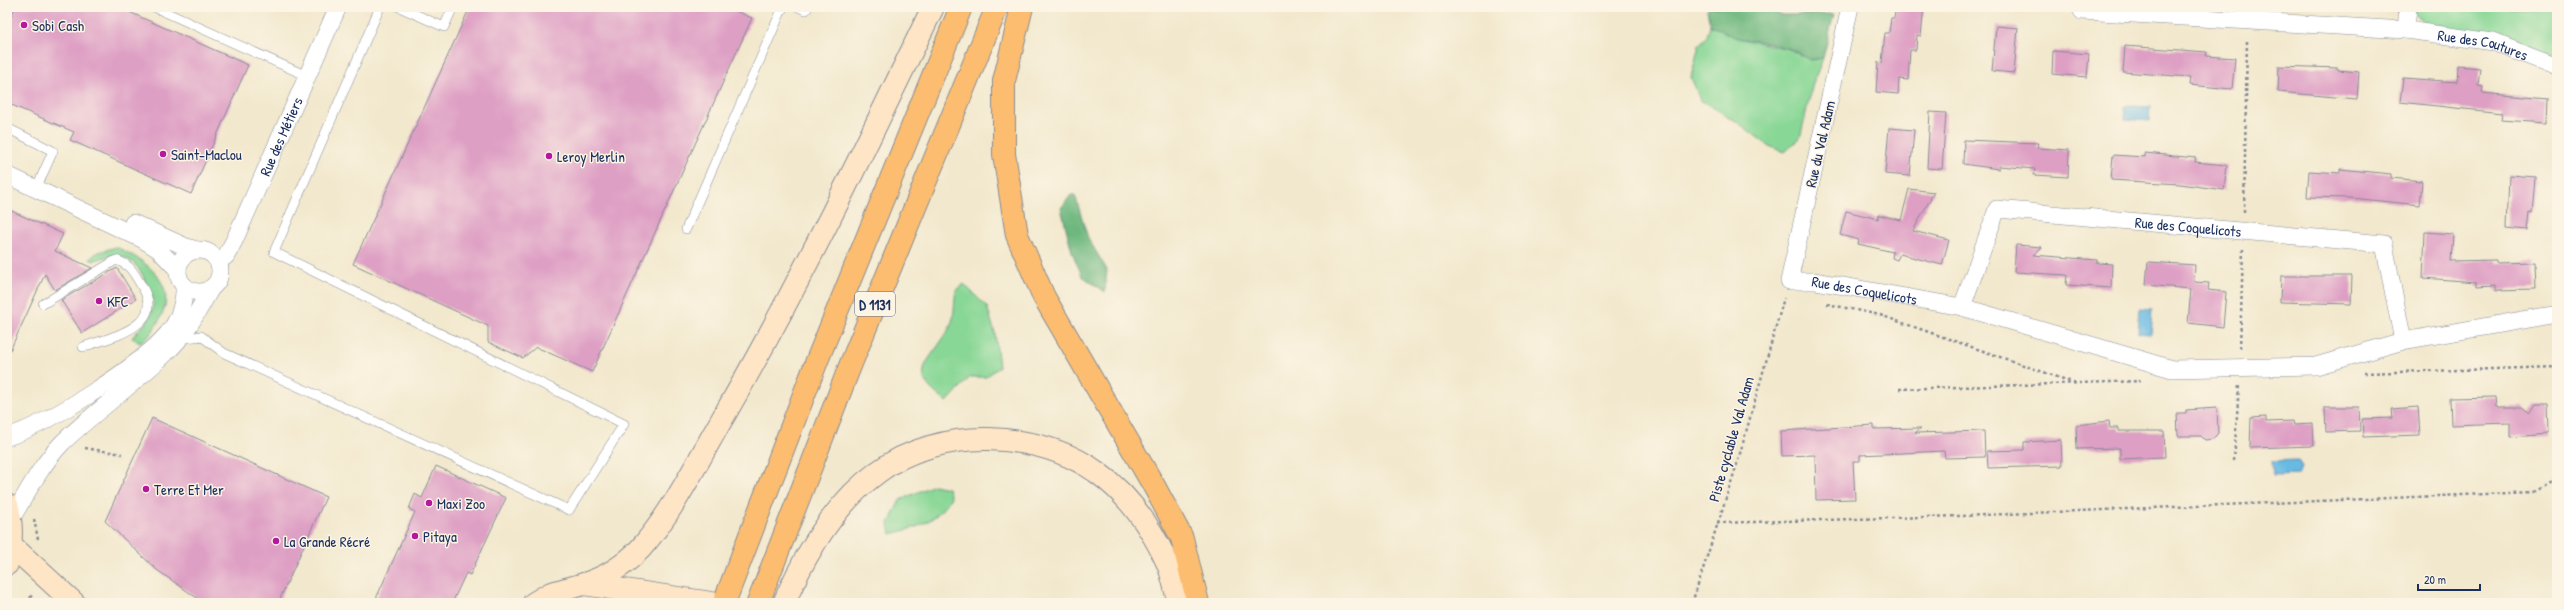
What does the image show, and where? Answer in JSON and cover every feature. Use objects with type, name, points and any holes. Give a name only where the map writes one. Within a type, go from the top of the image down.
[{"type":"main road","points":[[534,603],[551,593],[598,580],[621,566],[641,547],[664,517],[763,348],[933,7]]},
{"type":"main road","name":"D 1131","points":[[724,603],[818,358],[962,7]]},
{"type":"main road","name":"D 1131","points":[[758,603],[850,366],[997,7]]},
{"type":"main road","points":[[1022,7],[1004,81],[1004,154],[1017,235],[1044,297],[1154,486],[1182,538],[1198,603]]},
{"type":"main road","points":[[784,603],[825,525],[846,500],[878,471],[908,456],[940,444],[975,439],[1032,443],[1065,453],[1098,472],[1124,497],[1148,528],[1168,564],[1179,603]]},
{"type":"main road","points":[[9,512],[9,555],[74,603]]},
{"type":"main road","points":[[584,584],[711,603]]},
{"type":"street","name":"Rue des Métiers","points":[[218,261],[226,256],[234,241],[338,7]]},
{"type":"street","name":"Rue du Val Adam","points":[[1789,280],[1850,7]]},
{"type":"street","points":[[2406,30],[2408,7]]},
{"type":"street","name":"Rue des Coutures","points":[[2082,11],[2236,14],[2406,30],[2493,42],[2557,67]]},
{"type":"street","points":[[7,175],[147,242],[158,249],[181,278],[198,292],[211,288]]},
{"type":"street","name":"Rue des Coquelicots","points":[[1962,307],[1997,209],[2384,244],[2403,341]]},
{"type":"street","points":[[9,512],[62,443],[167,353],[203,304],[219,276],[218,261],[204,250],[197,250],[184,246],[109,212],[95,211],[89,214]]},
{"type":"street","points":[[7,436],[55,415],[152,350],[169,332],[178,316],[185,296],[181,278],[181,259],[186,254],[197,250]]},
{"type":"street","name":"Rue des Coquelicots","points":[[1789,280],[1815,281],[1962,307],[2172,369],[2316,366],[2403,341],[2557,314]]},
{"type":"lane","points":[[154,7],[307,76]]},
{"type":"lane","points":[[178,340],[201,336],[224,353],[568,510],[624,424],[274,252],[380,7]]},
{"type":"lane","points":[[399,7],[444,27],[453,7]]},
{"type":"lane","points":[[686,229],[783,7]]},
{"type":"lane","points":[[798,7],[806,10],[808,7]]},
{"type":"lane","points":[[7,128],[53,151],[36,189]]},
{"type":"lane","points":[[43,304],[116,260],[127,264],[148,296],[148,307],[143,320],[129,330],[83,347]]},
{"type":"path","name":"Piste cyclable Val Adam","points":[[1692,603],[1789,280]]},
{"type":"path","points":[[1815,281],[1811,301],[1880,315],[2075,383]]},
{"type":"path","points":[[79,448],[122,454]]},
{"type":"path","points":[[1717,523],[1968,516],[2533,492],[2557,479]]},
{"type":"path","points":[[34,514],[39,544]]},
{"type":"green space","points":[[1709,7],[1768,7],[1780,15],[1834,14],[1823,58],[1810,60],[1793,50],[1769,43],[1737,38],[1710,25],[1707,9]]},
{"type":"green space","points":[[2414,7],[2557,7],[2557,60],[2423,22],[2416,15]]},
{"type":"green space","points":[[1710,25],[1737,38],[1789,49],[1810,60],[1823,58],[1813,83],[1800,138],[1785,152],[1769,146],[1736,121],[1700,100],[1691,77],[1699,45],[1707,36]]},
{"type":"green space","points":[[1071,195],[1075,195],[1088,238],[1107,270],[1105,292],[1082,276],[1072,252],[1061,208]]},
{"type":"green space","points":[[116,247],[139,260],[158,276],[166,297],[164,309],[158,322],[146,339],[140,343],[132,338],[148,319],[152,310],[153,302],[152,294],[142,275],[137,267],[126,258],[112,256],[93,261],[90,259],[96,253]]},
{"type":"green space","points":[[964,284],[987,307],[995,333],[999,367],[986,377],[970,377],[947,402],[926,382],[924,374],[925,366],[952,323],[956,290]]},
{"type":"green space","points":[[934,485],[948,488],[951,497],[939,513],[926,523],[891,534],[889,523],[900,500]]},
{"type":"water","points":[[2125,106],[2151,107],[2150,121],[2124,119]]},
{"type":"water","points":[[2140,309],[2152,310],[2150,334],[2138,333]]},
{"type":"water","points":[[2298,460],[2302,468],[2299,474],[2273,475],[2272,461]]},
{"type":"building","points":[[15,7],[128,7],[127,11],[248,65],[191,194],[70,140],[74,132],[7,103],[7,26]]},
{"type":"building","points":[[470,7],[727,7],[752,18],[592,372],[536,347],[523,358],[488,342],[488,326],[353,264]]},
{"type":"building","points":[[1896,7],[1924,7],[1921,36],[1917,35],[1916,50],[1910,50],[1908,80],[1899,79],[1898,94],[1876,92],[1878,62],[1882,63],[1885,33],[1889,33],[1891,18],[1894,18]]},
{"type":"building","points":[[1996,26],[2018,28],[2014,73],[1992,71]]},
{"type":"building","points":[[2125,46],[2207,52],[2206,56],[2235,58],[2232,89],[2189,85],[2190,77],[2123,72]]},
{"type":"building","points":[[2053,51],[2089,54],[2087,77],[2052,74]]},
{"type":"building","points":[[2279,66],[2338,68],[2338,70],[2359,72],[2357,99],[2278,92]]},
{"type":"building","points":[[2458,66],[2480,68],[2478,86],[2483,87],[2482,93],[2547,99],[2546,123],[2501,120],[2502,113],[2400,102],[2403,78],[2457,82]]},
{"type":"building","points":[[1930,112],[1946,113],[1942,169],[1927,168]]},
{"type":"building","points":[[1889,128],[1914,130],[1910,176],[1885,174]]},
{"type":"building","points":[[1964,140],[2038,143],[2037,148],[2069,150],[2068,177],[2034,175],[2035,169],[1999,166],[1999,169],[1963,164]]},
{"type":"building","points":[[2145,153],[2196,158],[2195,162],[2227,165],[2224,190],[2180,184],[2111,180],[2113,155],[2145,157]]},
{"type":"building","points":[[2340,169],[2391,174],[2391,178],[2422,181],[2420,205],[2351,198],[2307,197],[2309,171],[2340,173]]},
{"type":"building","points":[[2509,175],[2535,177],[2532,213],[2529,212],[2527,230],[2507,228]]},
{"type":"building","points":[[1909,189],[1934,192],[1913,231],[1949,240],[1942,265],[1900,254],[1897,260],[1892,258],[1893,252],[1858,244],[1859,240],[1840,235],[1846,211],[1878,219],[1879,215],[1901,220]]},
{"type":"building","points":[[7,209],[63,234],[55,251],[92,268],[55,290],[45,274],[7,357]]},
{"type":"building","points":[[2425,232],[2453,234],[2451,261],[2496,260],[2496,263],[2535,262],[2536,289],[2496,290],[2496,285],[2477,286],[2477,282],[2423,278]]},
{"type":"building","points":[[2016,245],[2042,247],[2033,255],[2097,260],[2097,263],[2112,264],[2111,288],[2066,285],[2067,275],[2014,272]]},
{"type":"building","points":[[2148,262],[2195,265],[2194,282],[2209,283],[2208,290],[2226,292],[2223,327],[2188,323],[2191,289],[2146,285]]},
{"type":"building","name":"KFC","points":[[117,268],[136,299],[82,333],[61,300]]},
{"type":"building","points":[[2281,276],[2352,276],[2351,304],[2280,302]]},
{"type":"building","points":[[2496,397],[2497,407],[2522,407],[2530,413],[2536,406],[2548,406],[2549,434],[2510,437],[2510,423],[2451,425],[2450,398]]},
{"type":"building","points":[[2325,407],[2359,407],[2360,431],[2326,432]]},
{"type":"building","points":[[2418,407],[2420,435],[2363,437],[2362,419],[2393,418],[2392,409]]},
{"type":"building","points":[[2217,408],[2218,433],[2213,439],[2205,440],[2201,436],[2178,436],[2177,413],[2186,413],[2186,410]]},
{"type":"building","points":[[2266,417],[2266,422],[2293,421],[2294,425],[2313,424],[2314,446],[2250,448],[2251,418]]},
{"type":"building","points":[[152,418],[326,497],[278,603],[203,602],[157,570],[105,521]]},
{"type":"building","points":[[2109,421],[2110,428],[2119,428],[2119,431],[2164,431],[2165,457],[2120,459],[2120,448],[2077,449],[2076,425]]},
{"type":"building","points":[[1874,425],[1874,429],[1921,428],[1915,433],[1984,431],[1985,457],[1945,458],[1944,451],[1860,455],[1860,461],[1853,461],[1855,499],[1816,500],[1815,455],[1782,456],[1781,431]]},
{"type":"building","points":[[2061,440],[2062,466],[1988,468],[1987,451],[2024,450],[2024,442]]},
{"type":"building","points":[[436,466],[506,498],[470,575],[466,573],[452,603],[374,603],[415,512],[409,509],[415,494],[422,498]]},
{"type":"place","name":"Sobi Cash","points":[[24,25]]},
{"type":"place","name":"Saint-Maclou","points":[[163,154]]},
{"type":"place","name":"Leroy Merlin","points":[[549,156]]},
{"type":"place","name":"KFC","points":[[99,301]]},
{"type":"place","name":"Terre Et Mer","points":[[146,489]]},
{"type":"place","name":"Maxi Zoo","points":[[429,503]]},
{"type":"place","name":"Pitaya","points":[[415,536]]},
{"type":"place","name":"La Grande Récré","points":[[276,541]]}]
